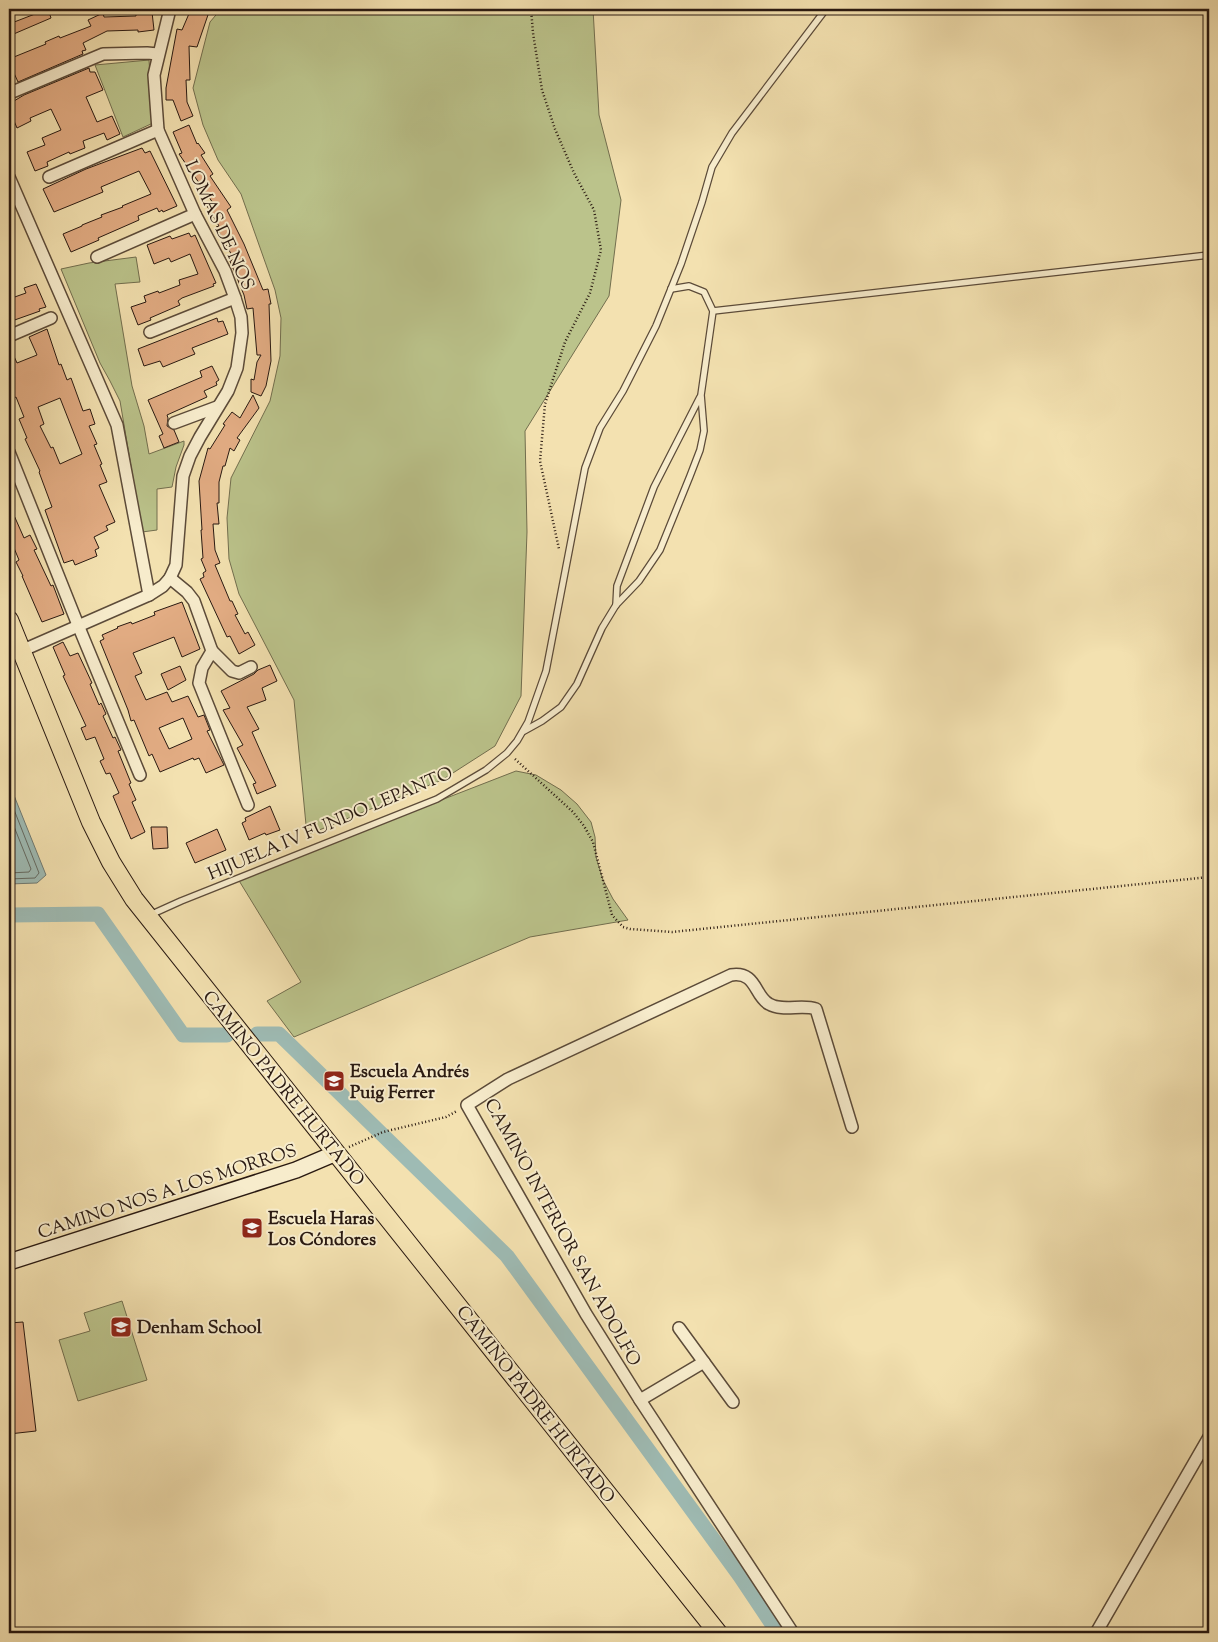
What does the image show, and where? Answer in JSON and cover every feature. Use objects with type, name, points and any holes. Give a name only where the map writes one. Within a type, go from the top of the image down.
[{"type":"main road","name":"CAMINO PADRE HURTADO","points":[[9,620],[100,842],[122,881],[718,1633]]},
{"type":"main road","name":"CAMINO NOS A LOS MORROS","points":[[9,1262],[296,1170],[336,1153]]},
{"type":"street","name":"LOMAS DE NOS","points":[[169,9],[154,76],[158,130],[195,214],[225,271],[242,325],[241,352],[237,368],[228,391],[190,456],[183,476],[176,565],[170,578]]},
{"type":"street","points":[[10,93],[102,54],[138,52],[158,54]]},
{"type":"street","points":[[48,177],[158,130]]},
{"type":"street","points":[[9,177],[117,425],[149,595]]},
{"type":"street","points":[[97,257],[195,214]]},
{"type":"street","points":[[150,332],[235,298]]},
{"type":"street","points":[[9,336],[51,318]]},
{"type":"street","points":[[174,423],[217,407]]},
{"type":"street","points":[[9,452],[140,774]]},
{"type":"street","points":[[21,651],[149,595],[163,586],[170,578],[187,592],[194,601],[212,651],[232,671],[239,673],[251,667]]},
{"type":"street","points":[[212,651],[202,668],[199,683],[248,805]]},
{"type":"street","name":"CAMINO INTERIOR SAN ADOLFO","points":[[793,1633],[640,1400],[586,1314],[467,1105],[508,1079],[697,990],[731,975],[740,974],[751,980],[768,1004],[778,1007],[811,1007],[816,1009],[852,1127]]},
{"type":"street","points":[[679,1328],[733,1402]]},
{"type":"street","points":[[640,1400],[704,1362]]},
{"type":"street","points":[[1096,1633],[1209,1437]]},
{"type":"lane","name":"HIJUELA IV FUNDO LEPANTO","points":[[148,916],[181,901],[437,799],[486,770],[507,753],[518,741],[538,698],[546,671],[585,468],[600,428],[623,391],[656,326],[702,202],[712,167],[732,133],[826,9]]},
{"type":"lane","points":[[713,311],[1209,255]]},
{"type":"lane","points":[[523,732],[561,707],[577,684],[602,628],[616,605],[639,581],[660,550],[700,450],[704,431],[701,395],[713,311],[704,292],[689,286],[671,289]]},
{"type":"lane","points":[[616,605],[616,586],[654,487],[701,395]]},
{"type":"path","points":[[531,9],[542,90],[555,129],[574,173],[594,210],[601,250],[590,293],[565,342],[545,404],[540,461],[564,573]]},
{"type":"path","points":[[507,753],[553,793],[573,812],[584,826],[593,842],[612,915],[623,927],[630,929],[672,932],[1209,877]]},
{"type":"path","points":[[336,1153],[383,1132],[446,1117],[467,1105]]},
{"type":"green space","points":[[221,9],[593,9],[599,115],[621,200],[609,296],[525,431],[527,532],[521,696],[495,746],[442,780],[307,835],[294,700],[239,594],[229,559],[227,518],[231,478],[270,401],[280,356],[281,318],[275,290],[241,194],[218,160],[203,125],[193,88],[210,22]]},
{"type":"green space","points":[[149,60],[153,123],[123,137],[95,65]]},
{"type":"green space","points":[[136,257],[140,282],[115,284],[132,386],[144,426],[149,454],[184,441],[172,487],[157,489],[157,530],[142,532],[120,401],[100,363],[61,269],[89,263]]},
{"type":"green space","points":[[516,771],[536,775],[561,790],[577,804],[591,822],[595,837],[596,857],[603,880],[613,899],[628,920],[530,937],[294,1037],[267,1001],[301,982],[238,879]]},
{"type":"green space","points":[[122,1301],[147,1380],[78,1401],[59,1340],[90,1331],[84,1313]]},
{"type":"water","points":[[9,783],[46,875],[37,883],[9,884]]},
{"type":"building","points":[[48,9],[51,18],[9,36],[9,24]]},
{"type":"building","points":[[191,9],[210,9],[197,47],[189,46],[190,80],[186,80],[187,102],[193,116],[181,121],[173,100],[166,100],[166,88],[177,29],[182,30]]},
{"type":"building","points":[[152,12],[154,30],[138,32],[138,30],[107,31],[83,43],[86,50],[82,51],[83,54],[18,82],[9,62],[9,59],[46,44],[45,42],[91,26],[88,20],[103,13],[104,17],[136,16],[136,14]]},
{"type":"building","points":[[89,68],[90,72],[95,72],[103,90],[86,97],[97,122],[112,116],[120,134],[107,140],[104,133],[83,141],[85,148],[70,154],[69,152],[47,162],[48,166],[35,171],[27,152],[45,145],[42,138],[61,130],[51,109],[30,118],[31,121],[17,128],[9,109],[9,104],[24,95]]},
{"type":"building","points":[[189,125],[197,144],[205,153],[201,155],[213,174],[210,176],[231,207],[227,210],[244,244],[263,290],[268,289],[271,304],[269,304],[271,361],[266,386],[261,396],[251,392],[251,379],[254,380],[257,362],[261,355],[257,355],[253,308],[247,309],[244,295],[230,261],[234,259],[216,227],[219,226],[207,206],[213,203],[179,154],[182,153],[173,132]]},
{"type":"building","points":[[142,148],[145,153],[150,151],[177,206],[163,212],[162,210],[159,212],[157,208],[138,216],[139,220],[71,252],[63,234],[102,217],[101,215],[151,194],[139,171],[101,187],[103,192],[54,212],[43,189],[86,169]]},
{"type":"building","points":[[189,233],[191,237],[195,235],[216,283],[213,284],[214,286],[182,298],[178,301],[180,305],[138,325],[131,307],[146,302],[144,296],[158,291],[159,293],[180,285],[179,280],[198,274],[190,254],[171,262],[169,258],[154,264],[147,245],[170,236],[172,239]]},
{"type":"building","points":[[36,284],[46,307],[9,322],[9,299],[26,293],[24,288]]},
{"type":"building","points":[[217,318],[218,322],[223,321],[228,334],[192,348],[195,354],[163,367],[160,361],[144,366],[138,349]]},
{"type":"building","points":[[47,329],[59,365],[61,364],[67,380],[71,378],[83,411],[90,409],[95,424],[89,426],[97,444],[94,445],[107,482],[99,485],[115,522],[106,526],[108,530],[94,537],[99,548],[95,550],[97,556],[75,565],[73,560],[64,563],[45,510],[52,507],[19,419],[24,417],[16,397],[9,400],[9,345],[17,363],[37,355],[29,337]],"holes":[[[60,398],[82,454],[60,464],[53,447],[51,448],[40,426],[44,424],[38,407]]]},
{"type":"building","points":[[212,366],[219,380],[216,382],[217,385],[204,391],[207,397],[167,415],[167,426],[174,430],[179,442],[164,448],[159,436],[163,434],[148,400],[202,377],[200,371]]},
{"type":"building","points":[[253,395],[259,408],[237,438],[240,440],[234,451],[230,448],[219,482],[219,503],[217,503],[219,524],[213,524],[215,550],[220,563],[215,565],[230,601],[232,601],[238,614],[235,615],[245,634],[248,632],[255,645],[239,654],[230,636],[227,637],[200,579],[204,577],[203,573],[206,571],[201,559],[203,558],[199,481],[208,448],[210,449],[225,425],[223,424],[232,412],[240,418]]},
{"type":"building","points":[[9,504],[24,538],[30,535],[37,549],[34,550],[51,586],[53,585],[64,614],[42,622],[16,562],[19,560],[9,536]]},
{"type":"building","points":[[182,602],[200,649],[182,657],[174,637],[133,653],[142,673],[135,676],[146,700],[167,692],[172,702],[188,696],[198,717],[204,715],[210,730],[207,731],[224,765],[206,773],[199,758],[194,760],[193,758],[160,772],[152,754],[149,756],[134,720],[131,721],[100,641],[104,639],[102,635],[117,627],[131,622],[132,624],[155,615],[154,612]],"holes":[[[183,718],[192,739],[169,749],[159,728]]]},
{"type":"building","points":[[63,642],[70,656],[78,653],[92,683],[90,684],[99,705],[101,703],[106,714],[103,716],[121,750],[118,751],[136,800],[132,802],[145,832],[131,839],[113,796],[119,793],[110,773],[106,774],[100,761],[104,759],[95,737],[86,740],[81,728],[86,726],[63,676],[65,675],[53,647]]},
{"type":"building","points":[[270,665],[277,681],[262,688],[266,700],[247,707],[259,729],[252,732],[276,786],[257,794],[253,784],[256,783],[237,748],[243,745],[223,710],[230,708],[221,691]]},
{"type":"building","points":[[180,666],[186,680],[168,690],[161,674]]},
{"type":"building","points":[[270,806],[280,830],[266,835],[265,833],[249,840],[242,823],[246,821],[245,818]]},
{"type":"building","points":[[151,827],[167,827],[168,848],[153,849]]},
{"type":"building","points":[[217,829],[226,850],[195,863],[186,843]]},
{"type":"building","points":[[23,1322],[36,1431],[9,1434],[9,1323]]},
{"type":"waterway","points":[[9,915],[98,914],[183,1035],[227,1035]]},
{"type":"waterway","points":[[257,1034],[279,1034],[507,1256],[740,1576],[778,1633]]},
{"type":"place","name":"Escuela Andrés Puig Ferrer","points":[[334,1081]]},
{"type":"place","name":"Escuela Haras Los Cóndores","points":[[252,1228]]},
{"type":"place","name":"Denham School","points":[[121,1327]]}]
